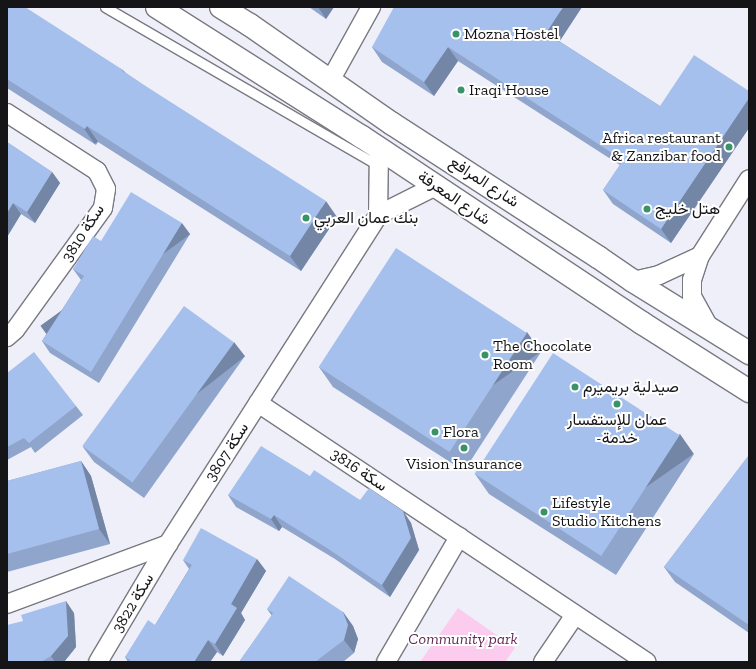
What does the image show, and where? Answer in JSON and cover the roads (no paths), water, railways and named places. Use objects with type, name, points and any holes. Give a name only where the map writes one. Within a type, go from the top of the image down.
[{"type":"main road","name":"شارع المعرفة","points":[[156,7],[379,157],[436,186],[749,392]]},
{"type":"main road","name":"شارع المرافع","points":[[221,7],[245,16],[330,81],[391,123],[598,256],[633,281],[749,353]]},
{"type":"street","points":[[330,81],[372,7]]},
{"type":"street","name":"سكة 3810","points":[[7,113],[97,171],[106,189],[103,208],[15,330],[7,337]]},
{"type":"street","points":[[379,157],[378,215],[436,186]]},
{"type":"street","points":[[710,329],[692,297],[692,280],[700,256],[749,180]]},
{"type":"street","name":"سكة 3807","points":[[168,544],[378,215]]},
{"type":"street","points":[[633,281],[659,275],[700,256]]},
{"type":"street","name":"سكة 3816","points":[[258,403],[646,662]]},
{"type":"street","points":[[386,662],[459,537]]},
{"type":"street","points":[[7,604],[168,544]]},
{"type":"street","name":"سكة 3822","points":[[98,662],[168,544]]},
{"type":"street","points":[[543,662],[575,615]]},
{"type":"lane","points":[[105,7],[379,157]]},
{"type":"place","name":"Mozna Hostel","points":[[456,34]]},
{"type":"place","name":"Iraqi House","points":[[461,90]]},
{"type":"place","name":"Africa restaurant & Zanzibar food","points":[[729,147]]},
{"type":"place","name":"هتل خلیج","points":[[647,209]]},
{"type":"place","name":"بنك عمان العربي","points":[[306,218]]},
{"type":"place","name":"The Chocolate Room","points":[[485,355]]},
{"type":"place","name":"صيدلية بريميرم","points":[[575,387]]},
{"type":"place","name":"عمان للإستفسار -خدمة","points":[[617,404]]},
{"type":"place","name":"Flora","points":[[435,432]]},
{"type":"place","name":"Vision Insurance","points":[[464,448]]},
{"type":"place","name":"Lifestyle Studio Kitchens","points":[[544,512]]},
{"type":"park label","name":"Community park","points":[[463,639]]}]
